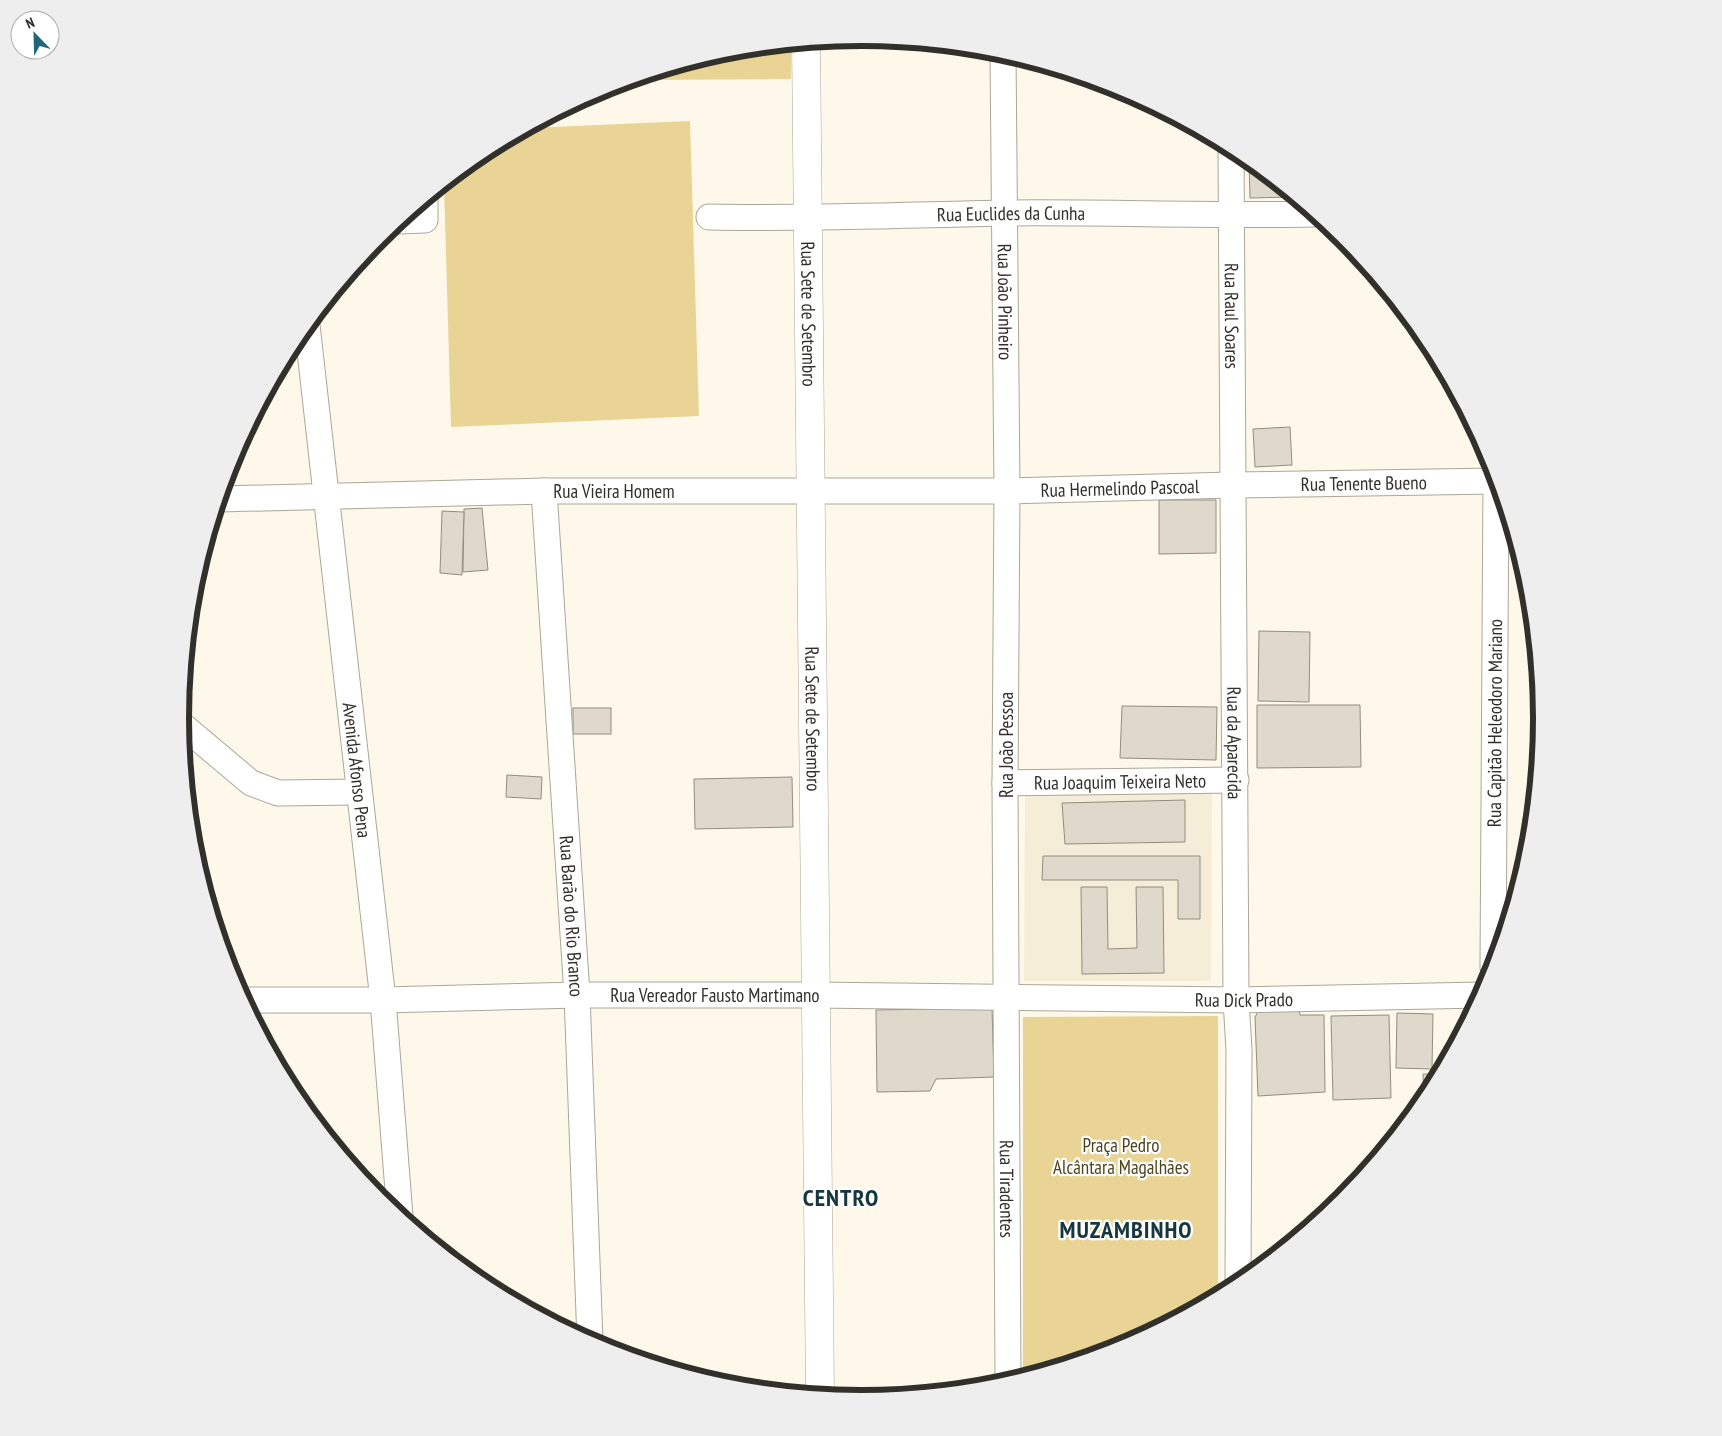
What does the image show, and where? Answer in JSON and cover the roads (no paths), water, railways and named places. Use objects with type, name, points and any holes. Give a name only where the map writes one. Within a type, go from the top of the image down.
[{"type":"main road","name":"Rua Sete de Setembro","points":[[806,49],[820,1388]]},
{"type":"street","name":"Rua João Pinheiro","points":[[1003,62],[1007,491]]},
{"type":"street","name":"Rua Raul Soares","points":[[1230,157],[1232,485]]},
{"type":"street","name":"Rua Euclides da Cunha","points":[[710,217],[808,219],[1006,213],[1231,216],[1305,214]]},
{"type":"street","name":"Avenida Afonso Pena","points":[[308,336],[358,792],[383,1000],[399,1205]]},
{"type":"street","name":"Rua Tenente Bueno","points":[[1232,485],[1489,480]]},
{"type":"street","name":"Rua Hermelindo Pascoal","points":[[1007,491],[1232,485]]},
{"type":"street","name":"Rua da Aparecida","points":[[1232,485],[1236,780],[1236,1000]]},
{"type":"street","name":"Rua Vieira Homem","points":[[226,499],[544,491],[1007,491]]},
{"type":"street","name":"Rua Barão do Rio Branco","points":[[544,491],[577,995],[590,1332]]},
{"type":"street","name":"Rua João Pessoa","points":[[1007,491],[1005,783],[1007,998]]},
{"type":"street","name":"Rua Capitão Heleodoro Mariano","points":[[1493,945],[1496,499]]},
{"type":"street","points":[[190,731],[252,783],[278,793],[358,792]]},
{"type":"street","name":"Rua Joaquim Teixeira Neto","points":[[1005,783],[1236,780]]},
{"type":"street","name":"Rua Vereador Fausto Martimano","points":[[252,1000],[383,1000],[577,995],[815,995],[1007,998]]},
{"type":"street","name":"Rua Dick Prado","points":[[1007,998],[1236,1000],[1472,995]]},
{"type":"street","name":"Rua Tiradentes","points":[[1007,998],[1008,1373]]},
{"type":"street","points":[[1236,1000],[1239,1050],[1238,1274]]},
{"type":"district","name":"CENTRO","points":[[841,1198]]},
{"type":"district","name":"MUZAMBINHO","points":[[1126,1230]]},
{"type":"park label","name":"Praça Pedro Alcântara Magalhães","points":[[1121,1156]]}]
